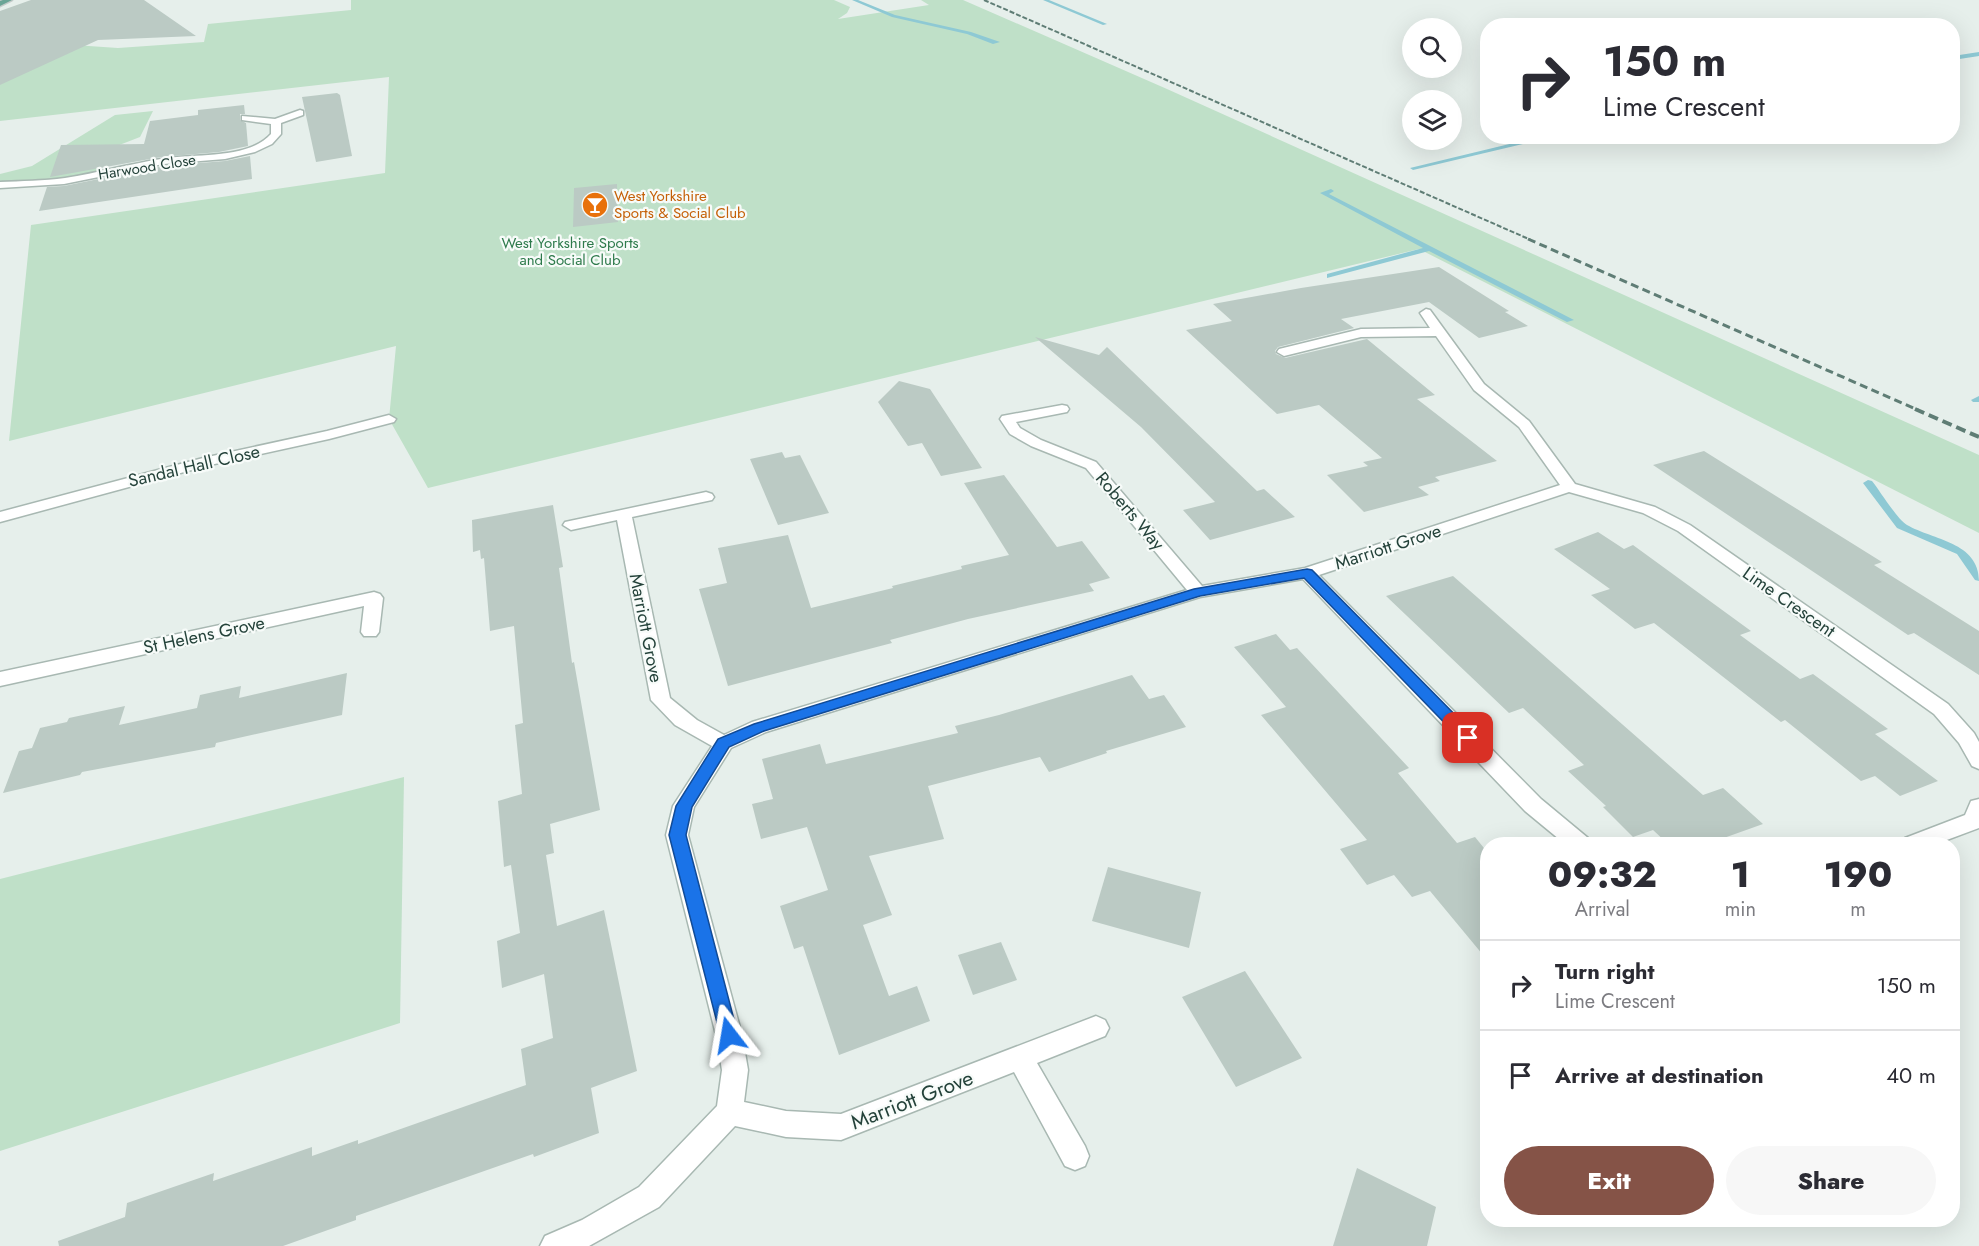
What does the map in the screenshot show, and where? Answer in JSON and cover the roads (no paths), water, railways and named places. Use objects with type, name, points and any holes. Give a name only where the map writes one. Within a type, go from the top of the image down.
[{"type":"main road","points":[[0,4],[9,0]]},
{"type":"street","points":[[245,118],[276,122],[300,113]]},
{"type":"street","name":"Harwood Close","points":[[0,185],[64,181],[163,161],[225,156],[252,150],[269,142],[276,134],[276,122]]},
{"type":"street","points":[[1426,313],[1479,387],[1524,424],[1569,487]]},
{"type":"street","points":[[1284,352],[1362,333],[1438,332]]},
{"type":"street","name":"Roberts Way","points":[[1062,409],[1007,419],[1015,431],[1036,443],[1091,465],[1198,592]]},
{"type":"street","name":"Sandal Hall Close","points":[[0,516],[208,461],[329,435],[389,419]]},
{"type":"street","name":"Marriott Grove","points":[[624,516],[660,700],[675,716],[697,732],[724,743],[759,728],[1198,592],[1307,573],[1569,487]]},
{"type":"street","name":"Lime Crescent","points":[[1569,487],[1649,510],[1684,528],[1941,708],[1967,738],[1979,761]]},
{"type":"street","points":[[571,525],[624,516],[706,497]]},
{"type":"street","points":[[1307,573],[1533,805],[1572,837]]},
{"type":"street","name":"St Helens Grove","points":[[0,679],[374,598],[370,632]]},
{"type":"street","points":[[555,1246],[592,1230],[649,1197],[730,1112],[735,1070],[729,1035],[677,835],[684,806],[724,743]]},
{"type":"street","points":[[1931,837],[1973,821],[1979,807]]},
{"type":"street","name":"Marriott Grove","points":[[730,1112],[786,1124],[841,1127],[1096,1028]]},
{"type":"street","points":[[1020,1058],[1075,1156]]},
{"type":"waterway","points":[[854,0],[894,16],[969,33],[997,42]]},
{"type":"waterway","points":[[1045,0],[1105,24]]},
{"type":"waterway","points":[[1960,57],[1979,54]]},
{"type":"waterway","points":[[1413,168],[1518,144]]},
{"type":"waterway","points":[[1331,191],[1323,193],[1430,248]]},
{"type":"waterway","points":[[1330,276],[1430,248]]},
{"type":"waterway","points":[[1430,248],[1570,320]]},
{"type":"waterway","points":[[1868,483],[1901,526],[1961,552],[1979,577]]},
{"type":"railway","points":[[984,0],[1531,240]]},
{"type":"railway","points":[[1528,239],[1918,410]]},
{"type":"railway","points":[[1915,409],[1979,437]]},
{"type":"place","name":"West Yorkshire Sports & Social Club","points":[[595,205]]},
{"type":"park label","name":"West Yorkshire Sports and Social Club","points":[[570,252]]}]
